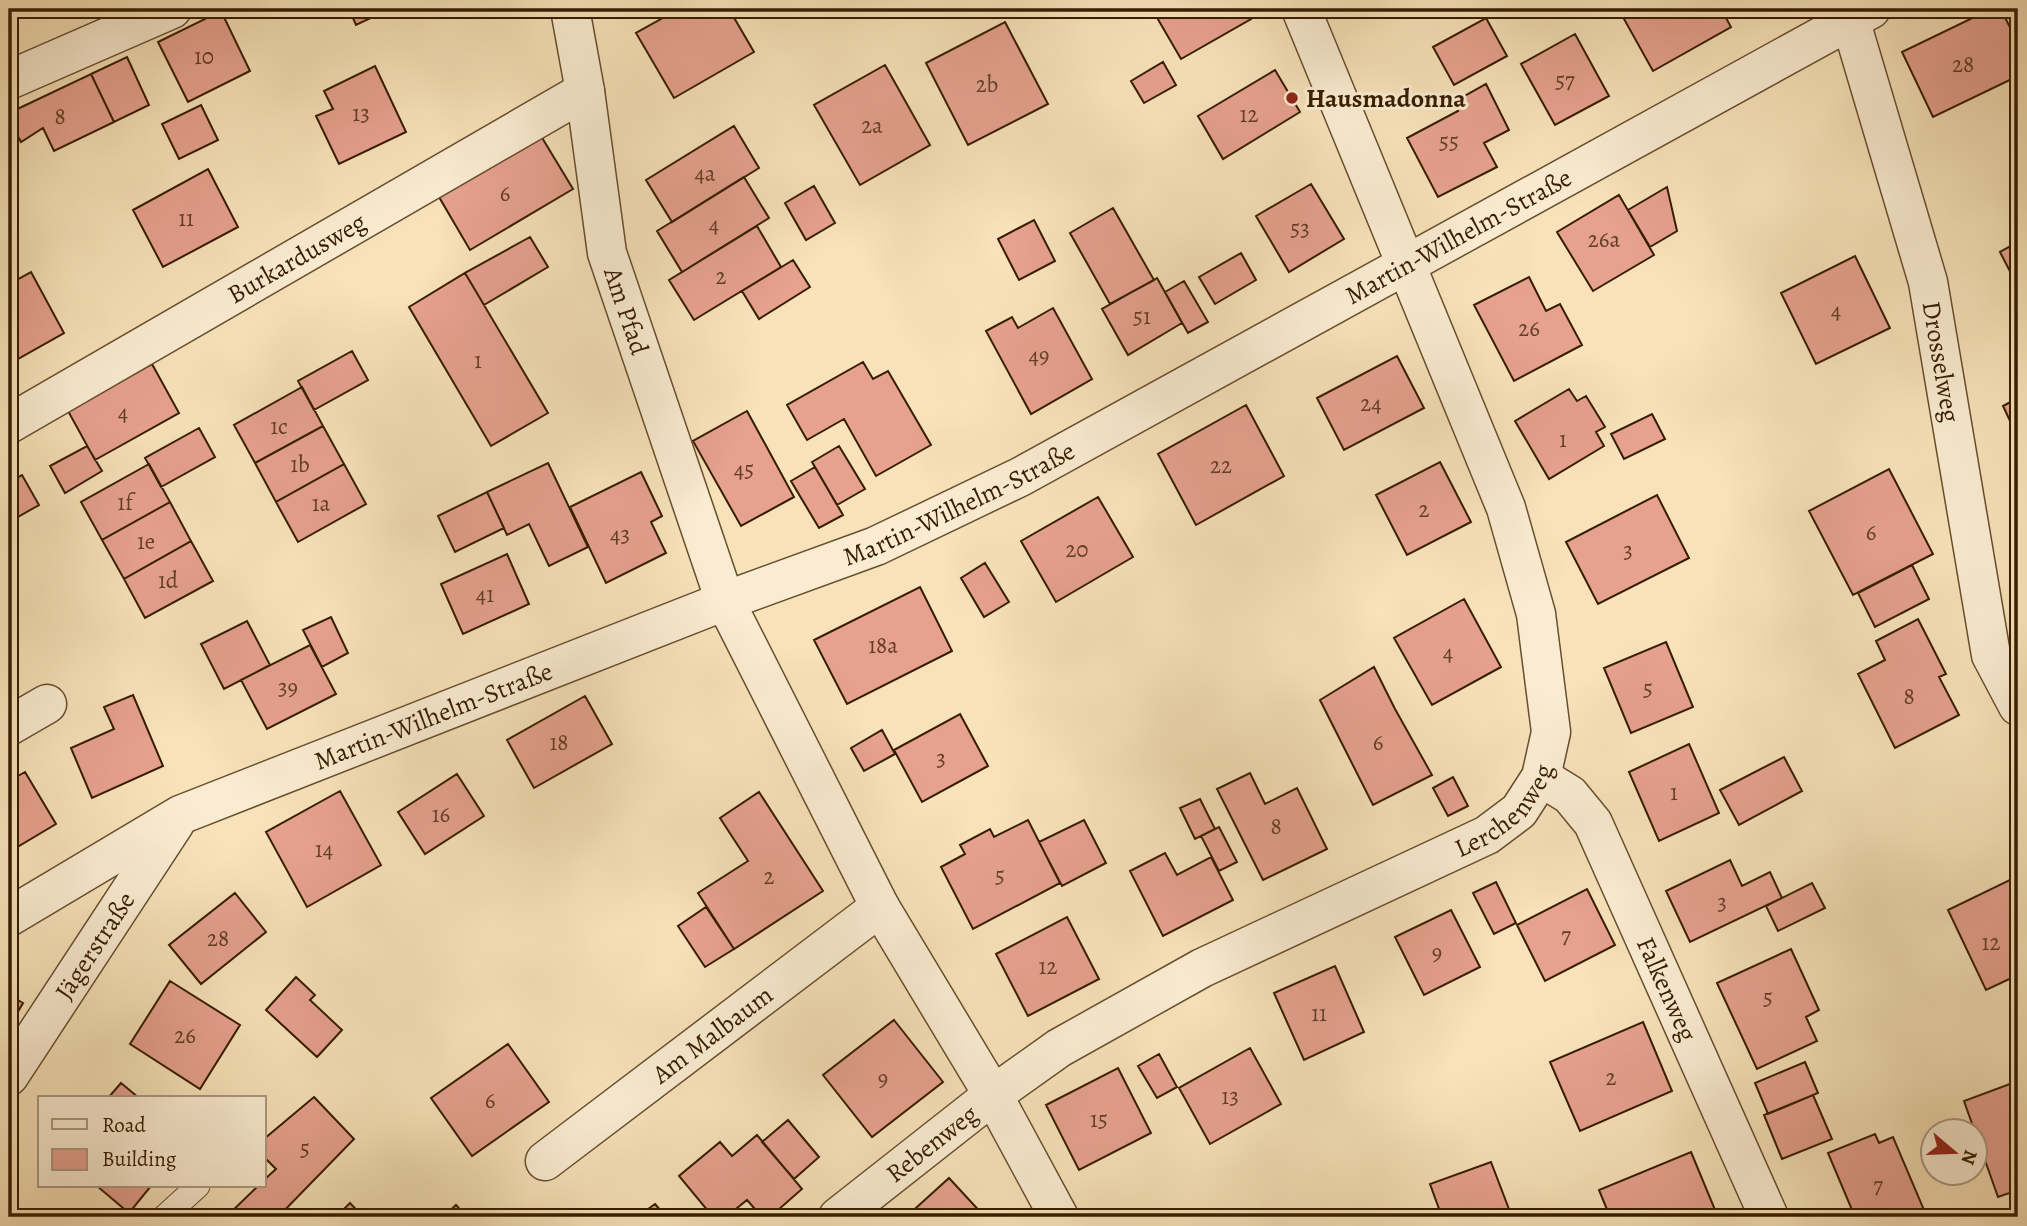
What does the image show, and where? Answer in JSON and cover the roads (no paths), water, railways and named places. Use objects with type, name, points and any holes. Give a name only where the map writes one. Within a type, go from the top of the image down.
[{"type":"street","points":[[9,80],[172,9]]},
{"type":"street","name":"Am Pfad","points":[[571,9],[607,253],[725,601]]},
{"type":"street","name":"Lerchenweg","points":[[993,1095],[1059,1048],[1202,968],[1487,835],[1519,811],[1541,777],[1551,732],[1536,614],[1506,508],[1301,9]]},
{"type":"street","name":"Martin-Wilhelm-Straße","points":[[9,917],[180,815],[725,601],[876,546],[1020,477],[1860,14]]},
{"type":"street","name":"Drosselweg","points":[[1860,14],[1928,282],[1992,654],[2018,706]]},
{"type":"street","name":"Burkardusweg","points":[[9,424],[585,91]]},
{"type":"street","points":[[725,601],[880,908],[993,1095],[1059,1217]]},
{"type":"street","points":[[9,726],[47,704]]},
{"type":"street","name":"Falkenweg","points":[[1541,777],[1570,795],[1593,823],[1769,1217]]},
{"type":"street","name":"Jägerstraße","points":[[9,1076],[180,815]]},
{"type":"street","name":"Am Malbaum","points":[[545,1161],[880,908]]},
{"type":"street","name":"Rebenweg","points":[[838,1217],[993,1095]]},
{"type":"lane","points":[[164,1217],[196,1188]]},
{"type":"place","name":"Hausmadonna","points":[[1292,98]]}]
